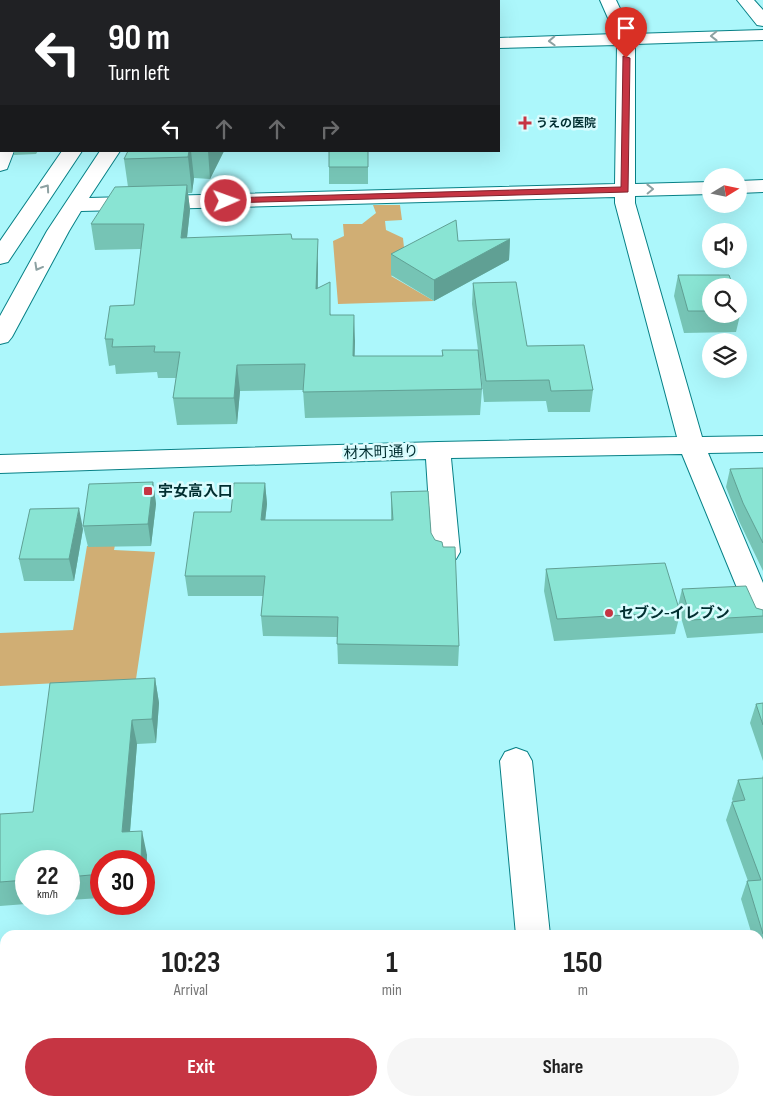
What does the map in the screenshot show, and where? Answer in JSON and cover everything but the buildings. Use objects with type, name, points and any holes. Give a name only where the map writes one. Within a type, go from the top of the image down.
[{"type":"street","points":[[608,0],[626,39],[625,203],[692,446],[763,617]]},
{"type":"street","points":[[745,0],[763,21]]},
{"type":"street","points":[[500,43],[763,35]]},
{"type":"street","points":[[0,164],[4,152]]},
{"type":"street","points":[[0,257],[13,222],[71,152]]},
{"type":"street","points":[[0,337],[58,231],[109,152]]},
{"type":"street","points":[[748,187],[763,186]]},
{"type":"street","points":[[76,205],[702,188]]},
{"type":"street","points":[[13,222],[58,231]]},
{"type":"street","name":"材木町通り","points":[[0,464],[438,450],[763,444]]},
{"type":"street","points":[[438,450],[446,552]]},
{"type":"street","points":[[516,761],[533,930]]},
{"type":"shaded area","points":[[373,205],[400,205],[402,220],[385,221],[386,230],[403,238],[406,267],[391,276],[434,301],[338,304],[333,241],[344,236],[343,224],[362,224],[376,213]]},
{"type":"shaded area","points":[[115,545],[114,550],[155,552],[136,679],[0,686],[0,633],[73,630],[87,546]]},
{"type":"place","name":"うえの医院","points":[[525,123]]},
{"type":"place","name":"宇女高入口","points":[[148,491]]},
{"type":"place","name":"セブン-イレブン","points":[[609,613]]},
{"type":"route","points":[[226,201],[625,190],[626,58]]}]
